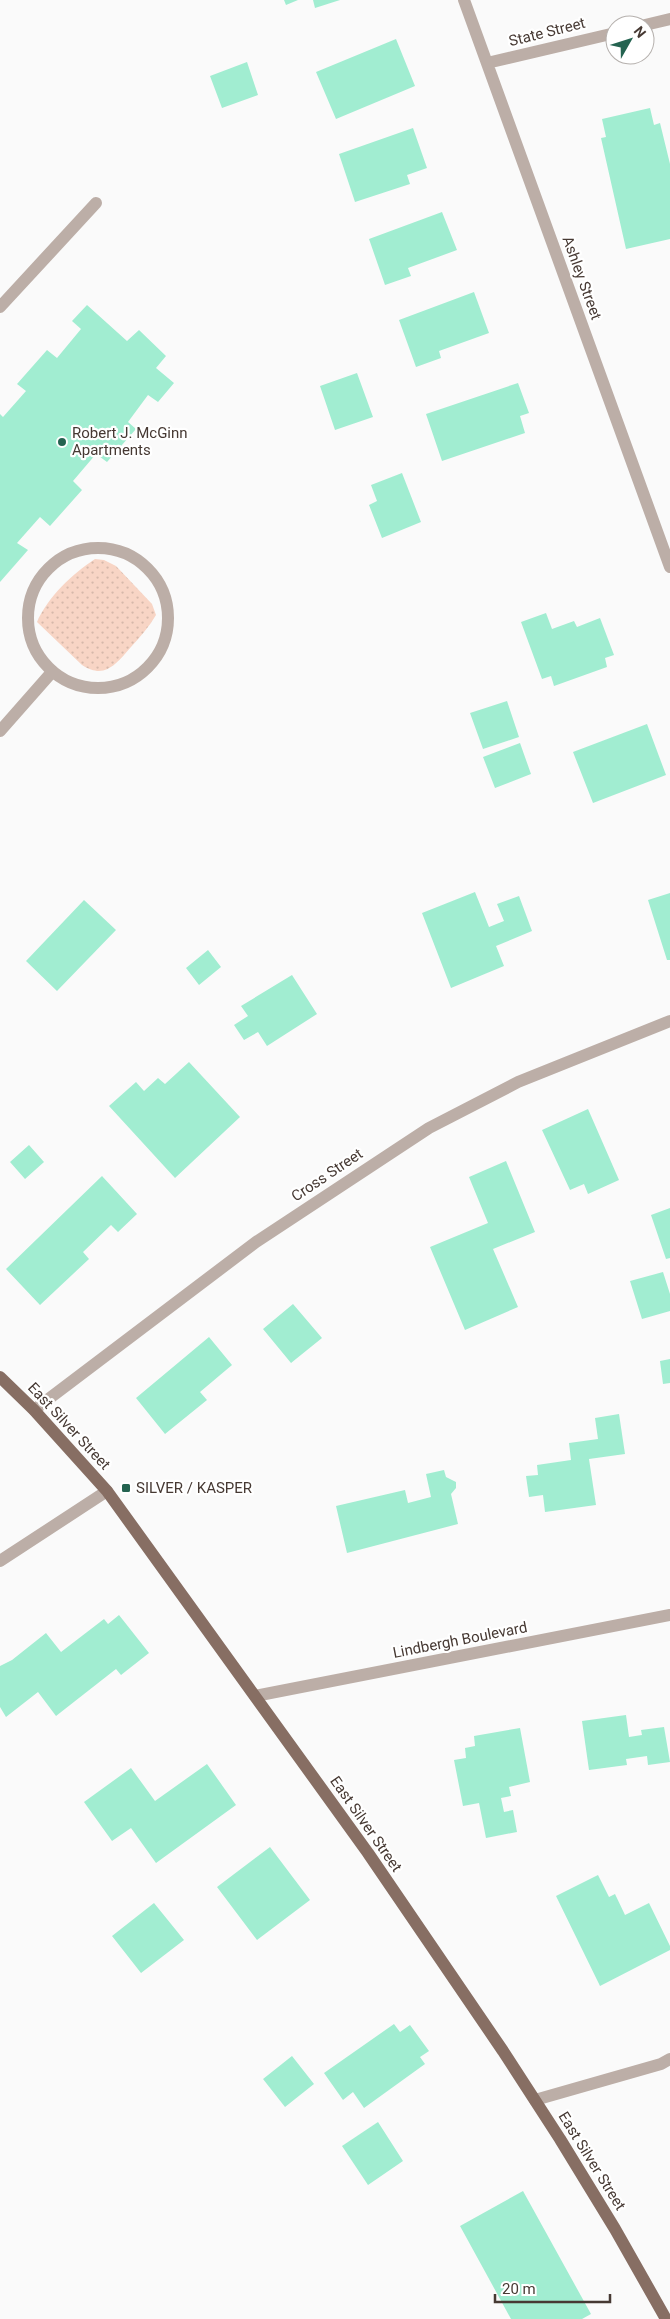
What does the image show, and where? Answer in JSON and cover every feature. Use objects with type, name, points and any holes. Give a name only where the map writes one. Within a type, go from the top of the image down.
[{"type":"main road","name":"East Silver Street","points":[[0,1377],[34,1410],[107,1491],[406,1908],[535,2100],[615,2229],[666,2319]]},
{"type":"street","name":"Ashley Street","points":[[464,0],[670,567]]},
{"type":"street","points":[[655,23],[670,19]]},
{"type":"street","name":"State Street","points":[[487,63],[605,35]]},
{"type":"street","points":[[0,307],[96,203]]},
{"type":"street","points":[[102,547],[124,552],[144,565],[160,584],[168,607],[168,632],[159,655],[143,673],[122,685],[97,689],[73,684],[52,672],[38,655],[29,635],[27,613],[32,591],[44,572],[60,558],[81,549],[102,547]]},
{"type":"street","points":[[0,731],[52,672]]},
{"type":"street","name":"Cross Street","points":[[34,1410],[256,1242],[429,1128],[518,1082],[670,1021]]},
{"type":"street","points":[[0,1561],[107,1491]]},
{"type":"street","name":"Lindbergh Boulevard","points":[[255,1696],[670,1615]]},
{"type":"street","points":[[535,2100],[661,2064],[670,2059]]},
{"type":"shaded area","points":[[95,559],[104,560],[116,566],[152,604],[156,615],[141,636],[115,664],[110,668],[97,671],[82,665],[37,622],[54,595]]},
{"type":"building","points":[[284,0],[298,0],[286,5]]},
{"type":"building","points":[[313,0],[340,0],[315,8]]},
{"type":"building","points":[[396,39],[415,86],[336,119],[316,72]]},
{"type":"building","points":[[247,62],[258,95],[222,108],[210,76]]},
{"type":"building","points":[[650,108],[654,125],[660,123],[670,164],[670,239],[626,249],[601,138],[606,137],[602,119]]},
{"type":"building","points":[[413,128],[427,168],[407,175],[410,184],[355,202],[339,154]]},
{"type":"building","points":[[442,212],[457,250],[408,268],[411,276],[385,285],[369,239]]},
{"type":"building","points":[[474,292],[489,333],[439,351],[441,358],[416,367],[399,320]]},
{"type":"building","name":"Robert J. McGinn Apartments","points":[[87,305],[127,341],[139,330],[166,356],[156,368],[174,383],[158,402],[148,395],[128,422],[136,429],[107,462],[96,454],[73,481],[82,490],[50,526],[40,517],[17,543],[28,550],[0,582],[0,414],[3,417],[26,391],[17,384],[47,350],[57,358],[81,329],[72,321]]},
{"type":"building","points":[[357,373],[373,417],[335,430],[320,386]]},
{"type":"building","points":[[518,383],[529,413],[520,416],[525,433],[442,461],[426,414]]},
{"type":"building","points":[[402,473],[421,522],[382,538],[369,505],[377,501],[371,485]]},
{"type":"building","points":[[546,613],[552,629],[574,621],[577,627],[600,618],[614,655],[605,658],[607,667],[554,686],[551,676],[542,679],[521,622]]},
{"type":"building","points":[[507,701],[519,737],[483,749],[470,713]]},
{"type":"building","points":[[647,724],[666,775],[593,803],[573,752]]},
{"type":"building","points":[[520,743],[531,774],[495,788],[483,757]]},
{"type":"building","points":[[475,892],[489,927],[504,921],[497,904],[519,896],[532,931],[496,946],[504,966],[451,988],[422,913]]},
{"type":"building","points":[[670,893],[670,960],[667,960],[648,900]]},
{"type":"building","points":[[84,900],[116,930],[57,991],[26,961]]},
{"type":"building","points":[[208,950],[221,967],[199,985],[186,968]]},
{"type":"building","points":[[292,975],[317,1014],[267,1046],[258,1032],[244,1040],[234,1025],[248,1016],[241,1006]]},
{"type":"building","points":[[189,1062],[240,1117],[175,1178],[109,1106],[136,1082],[144,1091],[158,1078],[165,1084]]},
{"type":"building","points":[[588,1109],[619,1180],[588,1194],[584,1184],[570,1190],[542,1130]]},
{"type":"building","points":[[29,1145],[44,1162],[25,1179],[10,1162]]},
{"type":"building","points":[[506,1161],[535,1232],[493,1249],[518,1307],[465,1330],[430,1247],[488,1223],[469,1177]]},
{"type":"building","points":[[102,1176],[137,1214],[118,1232],[111,1225],[83,1252],[89,1259],[40,1305],[6,1269]]},
{"type":"building","points":[[670,1208],[670,1258],[666,1259],[651,1215]]},
{"type":"building","points":[[663,1272],[670,1294],[670,1311],[642,1319],[630,1281]]},
{"type":"building","points":[[293,1304],[322,1338],[291,1363],[263,1329]]},
{"type":"building","points":[[209,1337],[232,1365],[200,1392],[207,1400],[165,1434],[136,1398]]},
{"type":"building","points":[[670,1359],[670,1383],[663,1384],[660,1361]]},
{"type":"building","points":[[619,1414],[625,1454],[589,1459],[596,1505],[545,1512],[543,1495],[529,1497],[526,1476],[538,1475],[537,1465],[571,1460],[569,1443],[598,1439],[595,1418]]},
{"type":"building","points":[[444,1470],[446,1477],[456,1482],[456,1488],[451,1494],[458,1524],[347,1553],[336,1506],[405,1490],[408,1503],[431,1497],[426,1474]]},
{"type":"building","points":[[119,1615],[149,1653],[121,1675],[116,1669],[56,1716],[38,1692],[6,1717],[0,1707],[0,1666],[12,1660],[46,1633],[61,1652],[104,1619],[108,1624]]},
{"type":"building","points":[[626,1715],[629,1737],[642,1735],[641,1730],[664,1727],[670,1762],[648,1765],[647,1756],[626,1759],[627,1765],[589,1770],[582,1721]]},
{"type":"building","points":[[520,1728],[530,1782],[509,1787],[511,1796],[501,1798],[504,1812],[513,1810],[517,1832],[486,1838],[479,1803],[463,1806],[454,1760],[466,1758],[465,1748],[475,1746],[474,1736]]},
{"type":"building","points":[[207,1764],[236,1805],[156,1863],[131,1828],[112,1841],[84,1802],[131,1768],[155,1801]]},
{"type":"building","points":[[270,1847],[310,1900],[257,1940],[217,1887]]},
{"type":"building","points":[[598,1875],[609,1897],[615,1894],[625,1915],[649,1903],[670,1946],[670,1950],[600,1986],[556,1896]]},
{"type":"building","points":[[154,1903],[184,1940],[141,1973],[112,1936]]},
{"type":"building","points":[[394,2024],[400,2032],[410,2025],[429,2051],[420,2057],[425,2064],[364,2108],[353,2092],[343,2100],[324,2073]]},
{"type":"building","points":[[292,2056],[314,2084],[285,2107],[263,2079]]},
{"type":"building","points":[[378,2122],[403,2161],[368,2185],[342,2146]]},
{"type":"building","points":[[523,2191],[591,2314],[582,2319],[511,2319],[460,2226]]},
{"type":"place","name":"Robert J. McGinn Apartments","points":[[62,442]]},
{"type":"place","name":"SILVER / KASPER","points":[[126,1488]]}]
